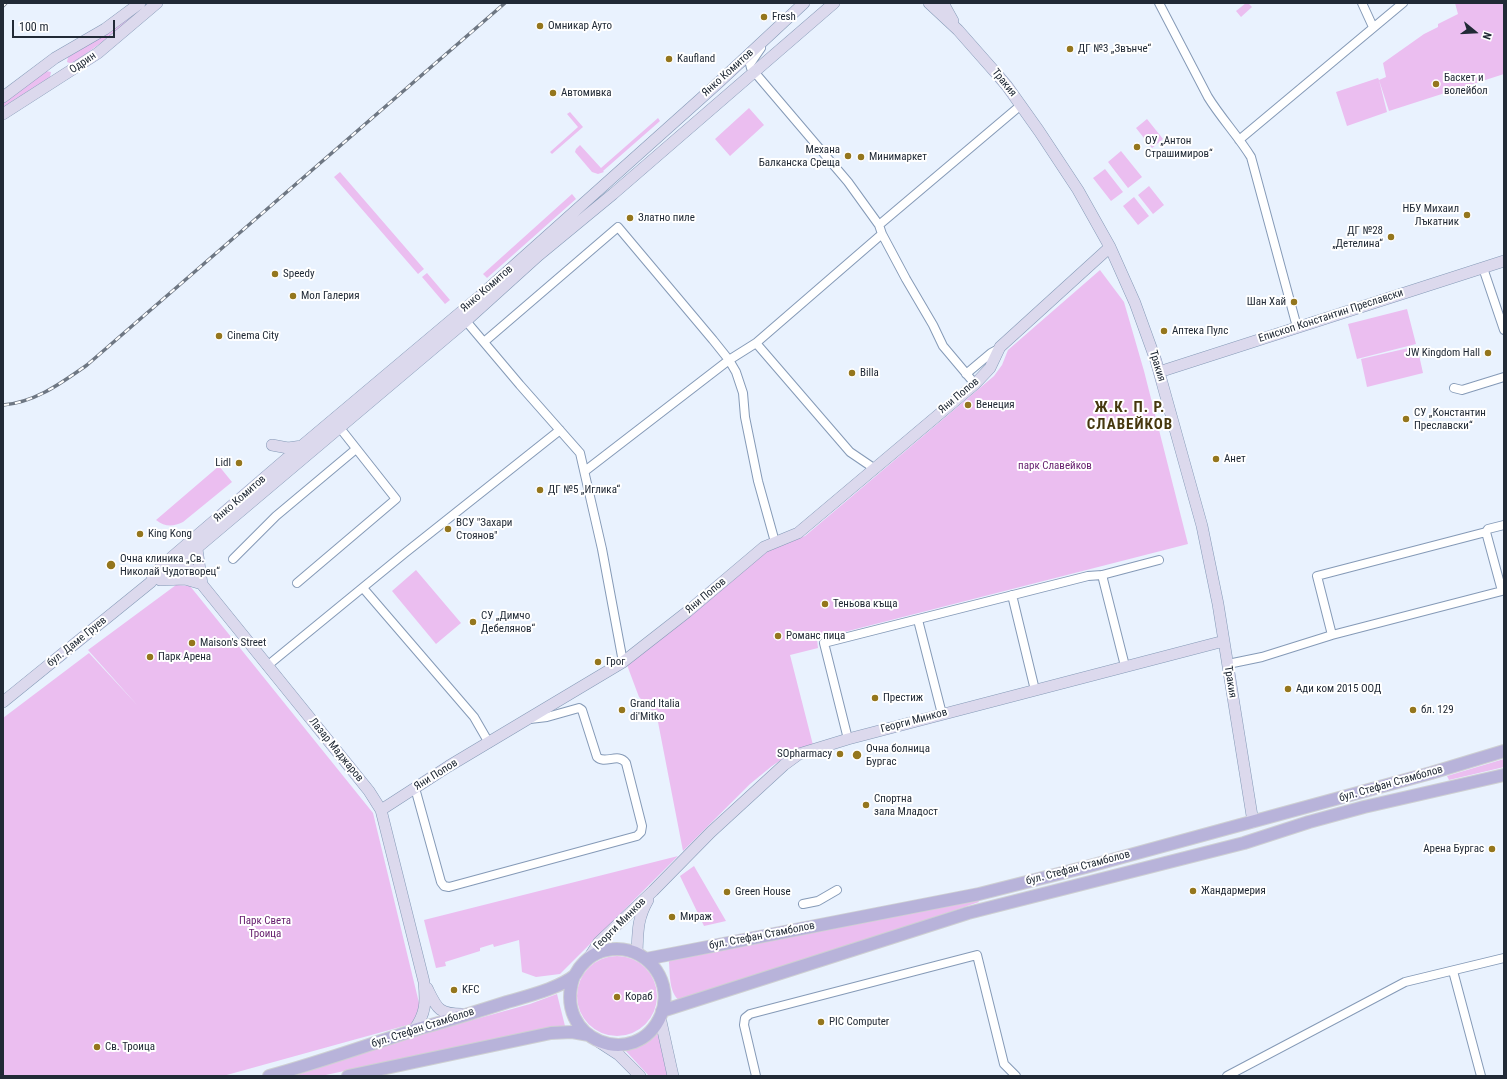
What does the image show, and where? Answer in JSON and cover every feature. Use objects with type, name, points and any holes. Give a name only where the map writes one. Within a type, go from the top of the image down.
[{"type":"main road","name":"Одрин","points":[[3,96],[44,66],[105,28],[140,3]]},
{"type":"main road","name":"Одрин","points":[[3,114],[98,53],[157,3]]},
{"type":"main road","name":"Янко Комитов","points":[[197,549],[288,464],[302,446],[480,296],[763,42],[804,3]]},
{"type":"main road","name":"Янко Комитов","points":[[204,530],[288,464],[340,428],[466,321],[539,255],[834,3]]},
{"type":"main road","name":"Тракия","points":[[929,3],[958,30],[1007,86],[1039,131],[1078,190],[1110,247],[1135,303],[1159,372],[1202,526],[1212,568],[1253,822]]},
{"type":"main road","name":"Тракия","points":[[943,3],[958,30]]},
{"type":"main road","points":[[791,15],[798,16],[802,22],[801,32]]},
{"type":"main road","points":[[66,52],[63,57],[64,64],[70,68],[75,68]]},
{"type":"main road","points":[[44,66],[48,66],[54,71],[56,79],[54,82]]},
{"type":"main road","name":"Яни Попов","points":[[381,810],[528,719],[624,662],[687,612],[759,551],[775,542],[798,533],[974,384],[990,368],[1000,347],[1110,247]]},
{"type":"main road","name":"Епископ Константин Преславски","points":[[1159,372],[1504,261]]},
{"type":"main road","points":[[272,445],[288,448],[302,446]]},
{"type":"main road","name":"бул. Даме Груев","points":[[180,557],[204,530]]},
{"type":"main road","points":[[156,581],[185,579],[202,584],[197,549]]},
{"type":"main road","name":"бул. Даме Груев","points":[[3,702],[156,581],[154,574],[180,557],[197,549]]},
{"type":"main road","name":"Лазар Маджаров","points":[[180,557],[369,790],[381,810],[424,982],[424,1012],[414,1030]]},
{"type":"main road","name":"Георги Минков","points":[[589,958],[599,942],[710,832],[784,765],[799,754],[848,738],[1224,641]]},
{"type":"main road","name":"бул. Стефан Стамболов","points":[[641,956],[979,894],[1253,822],[1431,773],[1504,751]]},
{"type":"main road","name":"бул. Стефан Стамболов","points":[[661,1014],[968,913],[1244,842],[1309,822],[1376,804],[1504,775]]},
{"type":"main road","points":[[1160,863],[1194,847],[1248,833],[1253,828],[1253,822]]},
{"type":"main road","name":"Георги Минков","points":[[641,956],[639,922],[642,912],[653,890]]},
{"type":"main road","points":[[348,1076],[551,1033],[572,1032],[593,1038],[607,1044],[618,1045],[633,1041],[647,1034],[655,1026],[661,1014],[664,999],[664,988],[654,967],[641,956],[622,950],[607,950],[589,958],[574,976],[569,994],[572,1013],[576,1021],[593,1038],[618,1055],[640,1076]]},
{"type":"main road","name":"бул. Стефан Стамболов","points":[[269,1076],[306,1066],[414,1030],[549,989],[574,976]]},
{"type":"main road","name":"Лазар Маджаров","points":[[424,982],[435,1004],[443,1012],[452,1014],[469,1014]]},
{"type":"main road","points":[[661,1014],[674,1076]]},
{"type":"street","points":[[1159,3],[1208,97],[1220,116],[1251,157],[1297,327]]},
{"type":"street","points":[[1362,3],[1374,28]]},
{"type":"street","points":[[1239,140],[1403,3]]},
{"type":"street","name":"Янко Комитов","points":[[755,72],[750,64],[760,50],[763,42]]},
{"type":"street","points":[[755,72],[848,182],[881,229],[906,279],[933,325],[943,346],[974,384]]},
{"type":"street","points":[[585,471],[729,360],[756,343],[881,229],[1021,105]]},
{"type":"street","points":[[484,342],[618,227],[729,360],[736,372],[743,393],[745,417],[758,481],[775,542]]},
{"type":"street","points":[[1483,268],[1504,330]]},
{"type":"street","points":[[466,321],[580,452],[602,549],[624,662]]},
{"type":"street","points":[[756,343],[850,452],[875,469]]},
{"type":"street","name":"Яни Попов","points":[[966,374],[1000,347]]},
{"type":"street","points":[[1454,388],[1462,390],[1504,377]]},
{"type":"street","points":[[297,582],[396,499],[340,428]]},
{"type":"street","points":[[268,666],[560,430]]},
{"type":"street","points":[[233,559],[276,516],[356,449]]},
{"type":"street","points":[[1332,635],[1317,576],[1486,532],[1488,529],[1504,525]]},
{"type":"street","points":[[1228,664],[1262,657],[1332,635],[1502,591],[1486,532]]},
{"type":"street","points":[[848,738],[824,643],[1088,576],[1102,575],[1159,560]]},
{"type":"street","points":[[1102,575],[1124,666]]},
{"type":"street","points":[[363,588],[474,717],[489,743]]},
{"type":"street","points":[[1012,596],[1035,690]]},
{"type":"street","points":[[918,620],[942,714]]},
{"type":"street","points":[[415,788],[440,882],[444,886],[449,887],[637,836],[641,832],[642,826],[626,763],[623,759],[619,758],[602,760],[597,756],[582,710],[579,708],[547,717],[528,719]]},
{"type":"street","points":[[803,904],[818,901],[837,890]]},
{"type":"street","points":[[756,1076],[744,1024],[746,1018],[750,1014],[977,955],[1004,1064],[1016,1076]]},
{"type":"street","points":[[1227,1076],[1405,982],[1504,958]]},
{"type":"street","points":[[1453,971],[1481,1076]]},
{"type":"green space","points":[[1246,3],[1252,7],[1241,17],[1236,11]]},
{"type":"green space","points":[[1455,3],[1504,3],[1504,74],[1389,111],[1379,80],[1386,77],[1383,63],[1424,34],[1438,27],[1438,24],[1458,14]]},
{"type":"green space","points":[[131,17],[132,18],[102,42],[72,64],[67,62],[68,57]]},
{"type":"green space","points":[[46,71],[51,72],[50,77],[3,107],[3,103]]},
{"type":"green space","points":[[1378,78],[1387,112],[1347,126],[1336,92]]},
{"type":"green space","points":[[749,108],[764,125],[730,156],[715,139]]},
{"type":"green space","points":[[570,112],[583,127],[552,154],[550,152],[578,127],[567,114]]},
{"type":"green space","points":[[658,118],[660,121],[603,171],[604,172],[598,174],[592,172],[575,152],[580,145],[601,168]]},
{"type":"green space","points":[[1147,119],[1163,139],[1152,148],[1136,128]]},
{"type":"green space","points":[[1121,151],[1142,177],[1128,188],[1108,162]]},
{"type":"green space","points":[[1105,169],[1123,192],[1111,201],[1093,178]]},
{"type":"green space","points":[[340,172],[424,269],[418,274],[334,177]]},
{"type":"green space","points":[[1149,186],[1164,205],[1153,214],[1138,195]]},
{"type":"green space","points":[[572,194],[576,199],[487,278],[483,274]]},
{"type":"green space","points":[[1134,197],[1149,216],[1138,225],[1123,206]]},
{"type":"green space","name":"парк Славейков","points":[[1100,270],[1124,302],[1144,371],[1188,544],[817,639],[818,648],[790,655],[813,745],[794,751],[772,766],[750,784],[683,851],[658,722],[650,708],[639,697],[627,665],[773,547],[805,536],[994,376],[1002,365],[1008,350]]},
{"type":"green space","points":[[427,273],[450,300],[445,304],[422,277]]},
{"type":"green space","points":[[1407,309],[1416,344],[1357,359],[1348,324]]},
{"type":"green space","points":[[1417,346],[1423,373],[1367,387],[1361,359]]},
{"type":"green space","points":[[219,466],[232,482],[183,522],[169,526],[156,520]]},
{"type":"green space","points":[[416,570],[461,623],[436,644],[392,591]]},
{"type":"green space","name":"Парк Света Троица","points":[[176,585],[190,586],[373,813],[420,1007],[414,1022],[411,1024],[223,1076],[3,1076],[3,718],[89,653],[138,706],[88,650]]},
{"type":"green space","points":[[1504,759],[1504,767],[1449,780],[1447,776]]},
{"type":"green space","points":[[678,856],[560,974],[536,977],[522,972],[519,940],[494,947],[493,944],[480,948],[480,951],[445,962],[446,966],[436,968],[424,920]]},
{"type":"green space","points":[[694,866],[726,921],[704,926],[680,876]]},
{"type":"green space","points":[[978,900],[979,902],[682,1002],[672,990],[669,962],[671,958]]},
{"type":"green space","points":[[617,956],[632,959],[645,968],[654,981],[657,996],[654,1011],[645,1024],[632,1033],[617,1036],[602,1033],[589,1024],[580,1011],[577,996],[580,981],[589,968],[602,959]]},
{"type":"green space","points":[[557,994],[565,1026],[550,1027],[321,1076],[294,1076],[404,1039],[530,1004]]},
{"type":"green space","points":[[663,1030],[668,1076],[649,1076],[624,1049],[645,1042]]},
{"type":"railway","points":[[3,6],[6,3]]},
{"type":"railway","points":[[3,405],[26,400],[48,391],[87,365],[505,3]]},
{"type":"place","name":"Fresh","points":[[764,17]]},
{"type":"place","name":"Омникар Ауто","points":[[540,26]]},
{"type":"place","name":"ДГ №3 „Звънче“","points":[[1070,49]]},
{"type":"place","name":"Kaufland","points":[[669,59]]},
{"type":"place","name":"Баскет и волейбол","points":[[1436,84]]},
{"type":"place","name":"Автомивка","points":[[553,93]]},
{"type":"place","name":"ОУ „Антон Страшимиров“","points":[[1137,147]]},
{"type":"place","name":"Механа Балканска Среща","points":[[848,156]]},
{"type":"place","name":"Минимаркет","points":[[861,157]]},
{"type":"place","name":"НБУ Михаил Лъкатник","points":[[1467,215]]},
{"type":"place","name":"Златно пиле","points":[[630,218]]},
{"type":"place","name":"ДГ №28 „Детелина“","points":[[1391,237]]},
{"type":"place","name":"Speedy","points":[[275,274]]},
{"type":"place","name":"Мол Галерия","points":[[293,296]]},
{"type":"place","name":"Шан Хай","points":[[1294,302]]},
{"type":"place","name":"Аптека Пулс","points":[[1164,331]]},
{"type":"place","name":"Cinema City","points":[[219,336]]},
{"type":"place","name":"JW Kingdom Hall","points":[[1488,353]]},
{"type":"place","name":"Billa","points":[[852,373]]},
{"type":"place","name":"Венеция","points":[[968,405]]},
{"type":"place","name":"СУ „Константин Преславски“","points":[[1406,419]]},
{"type":"place","name":"Анет","points":[[1216,459]]},
{"type":"place","name":"Lidl","points":[[239,463]]},
{"type":"place","name":"ДГ №5 „Иглика“","points":[[540,490]]},
{"type":"place","name":"ВСУ \"Захари Стоянов\"","points":[[448,529]]},
{"type":"place","name":"King Kong","points":[[140,534]]},
{"type":"place","name":"Oчна клиника „Св. Николай Чудотворец“","points":[[111,565]]},
{"type":"place","name":"Теньова къща","points":[[825,604]]},
{"type":"place","name":"СУ „Димчо Дебелянов“","points":[[473,622]]},
{"type":"place","name":"Романс пица","points":[[778,636]]},
{"type":"place","name":"Maison's Street","points":[[192,643]]},
{"type":"place","name":"Парк Арена","points":[[150,657]]},
{"type":"place","name":"Грог","points":[[598,662]]},
{"type":"place","name":"Ади ком 2015 ООД","points":[[1288,689]]},
{"type":"place","name":"Престиж","points":[[875,698]]},
{"type":"place","name":"Grand Italia di'Mitko","points":[[622,710]]},
{"type":"place","name":"бл. 129","points":[[1413,710]]},
{"type":"place","name":"SOpharmacy","points":[[840,754]]},
{"type":"place","name":"Oчна болница Бургас","points":[[857,755]]},
{"type":"place","name":"Спортна зала Младост","points":[[866,805]]},
{"type":"place","name":"Арена Бургас","points":[[1492,849]]},
{"type":"place","name":"Жандармерия","points":[[1193,891]]},
{"type":"place","name":"Green House","points":[[727,892]]},
{"type":"place","name":"Мираж","points":[[672,917]]},
{"type":"place","name":"KFC","points":[[454,990]]},
{"type":"place","name":"Кораб","points":[[617,997]]},
{"type":"place","name":"PIC Computer","points":[[821,1022]]},
{"type":"place","name":"Св. Троица","points":[[97,1047]]},
{"type":"district","name":"Ж.К. П. Р. СЛАВЕЙКОВ","points":[[1130,416]]}]
